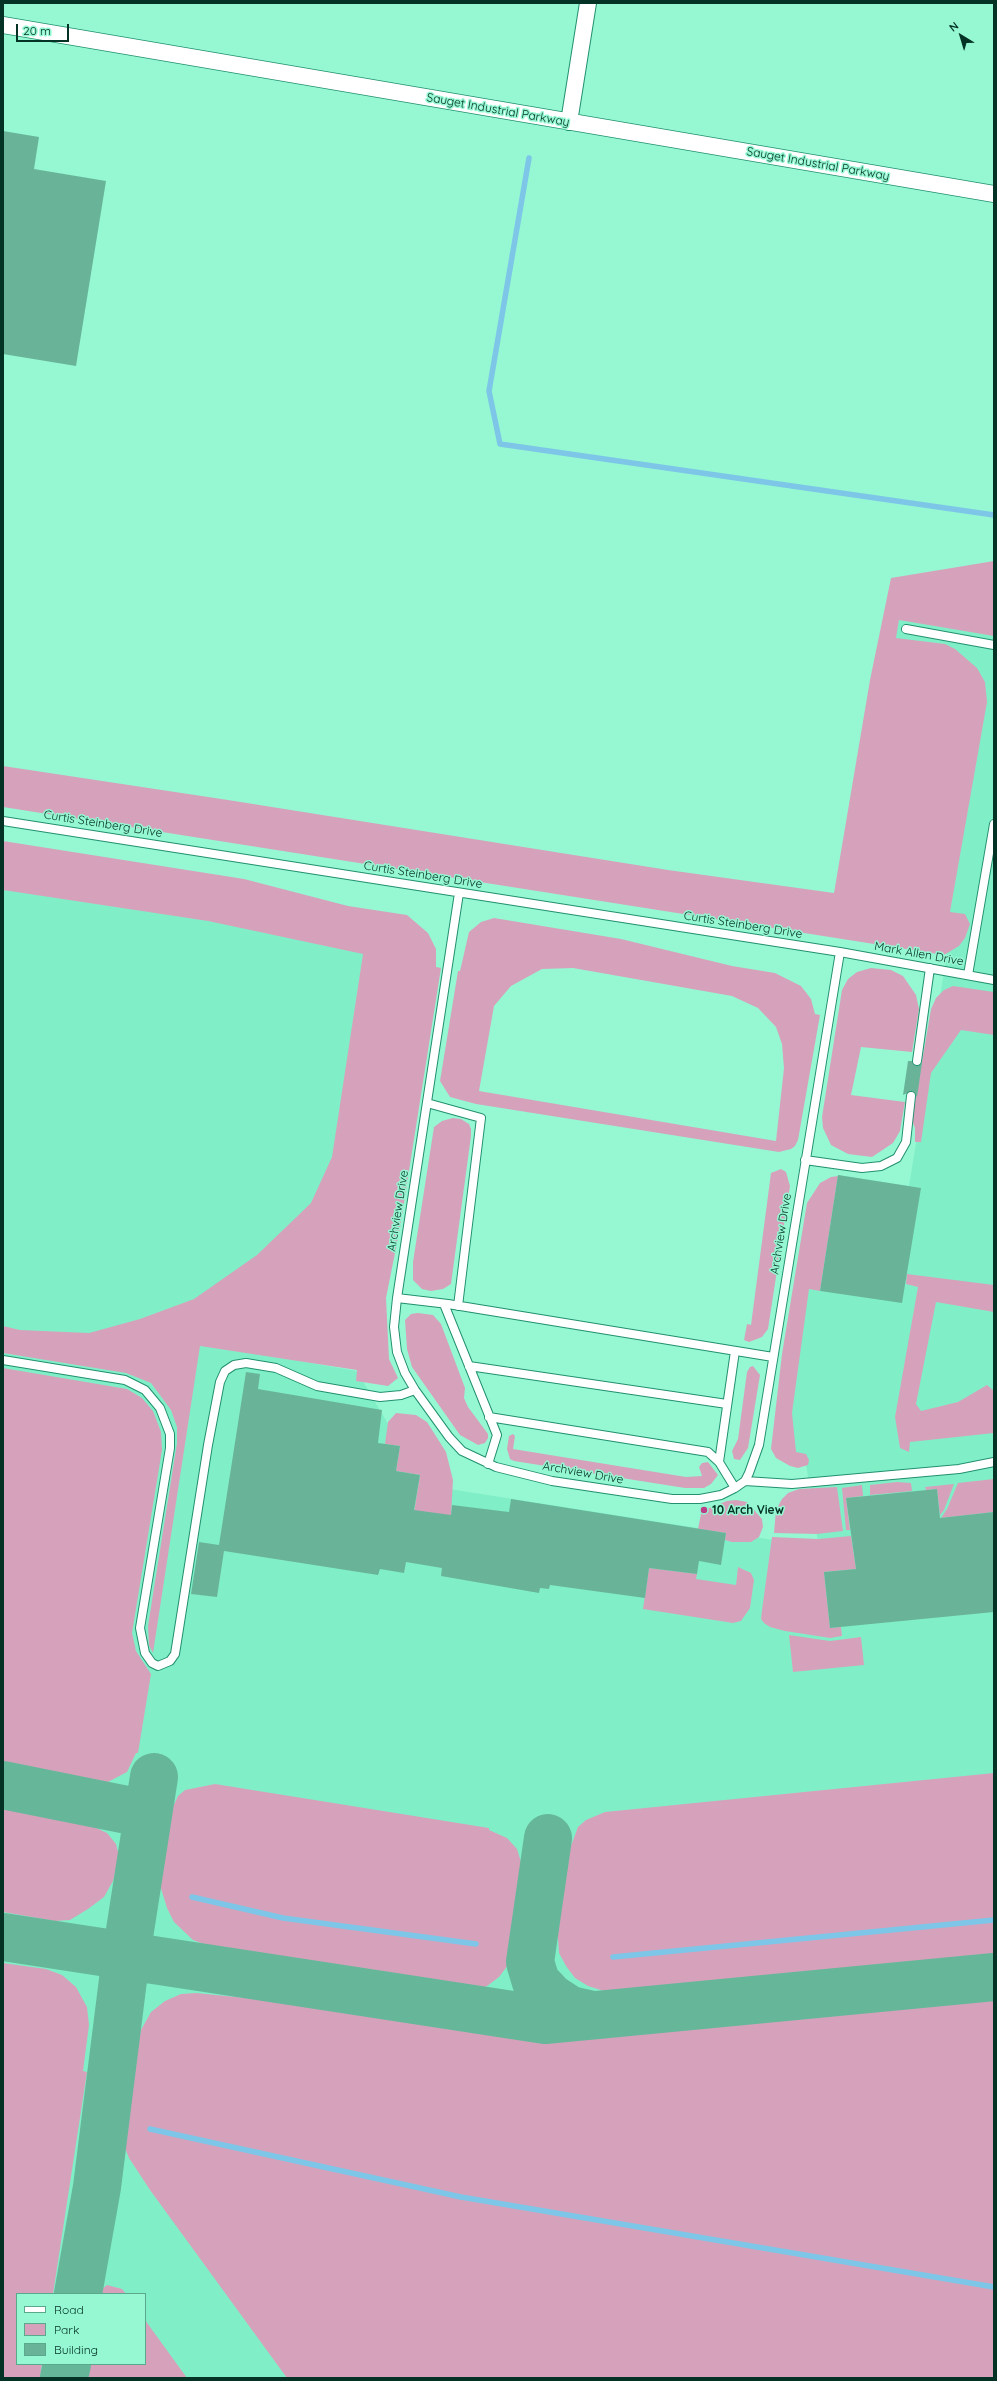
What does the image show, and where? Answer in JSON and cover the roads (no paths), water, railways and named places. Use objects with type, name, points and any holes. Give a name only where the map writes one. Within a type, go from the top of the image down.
[{"type":"street","points":[[569,122],[588,3]]},
{"type":"street","name":"Sauget Industrial Parkway","points":[[3,25],[994,194]]},
{"type":"lane","points":[[906,629],[994,645]]},
{"type":"lane","name":"Curtis Steinberg Drive","points":[[3,821],[840,952]]},
{"type":"lane","points":[[968,975],[994,824]]},
{"type":"lane","name":"Archview Drive","points":[[459,893],[397,1298],[394,1327],[397,1352],[405,1373],[415,1390],[449,1437],[462,1451],[488,1464],[552,1481],[672,1499],[700,1499],[721,1495],[736,1488],[745,1481],[753,1465],[759,1445],[840,952]]},
{"type":"lane","name":"Mark Allen Drive","points":[[840,952],[994,980]]},
{"type":"lane","points":[[917,1061],[930,968]]},
{"type":"lane","points":[[805,1160],[862,1168],[881,1166],[897,1158],[906,1142],[911,1096]]},
{"type":"lane","points":[[427,1103],[480,1118],[458,1306]]},
{"type":"lane","points":[[397,1298],[458,1306],[773,1357]]},
{"type":"lane","points":[[444,1304],[497,1435],[488,1464]]},
{"type":"lane","points":[[719,1462],[735,1351]]},
{"type":"lane","points":[[3,1360],[125,1380],[145,1390],[160,1408],[170,1434],[170,1448],[140,1628],[145,1653],[152,1662],[158,1666],[170,1660],[175,1654],[208,1445],[220,1382],[225,1371],[234,1365],[246,1363],[276,1368],[317,1386],[380,1397],[401,1395],[415,1390]]},
{"type":"lane","points":[[468,1366],[728,1404]]},
{"type":"lane","points":[[490,1417],[708,1452],[719,1462],[736,1488]]},
{"type":"lane","points":[[745,1481],[792,1484],[959,1469],[994,1462]]},
{"type":"waterway","points":[[529,158],[489,391],[500,444],[994,515]]},
{"type":"waterway","points":[[192,1897],[283,1918],[476,1944]]},
{"type":"waterway","points":[[613,1957],[994,1920]]},
{"type":"waterway","points":[[150,2129],[461,2197],[994,2287]]},
{"type":"place","name":"10 Arch View","points":[[704,1510]]}]
